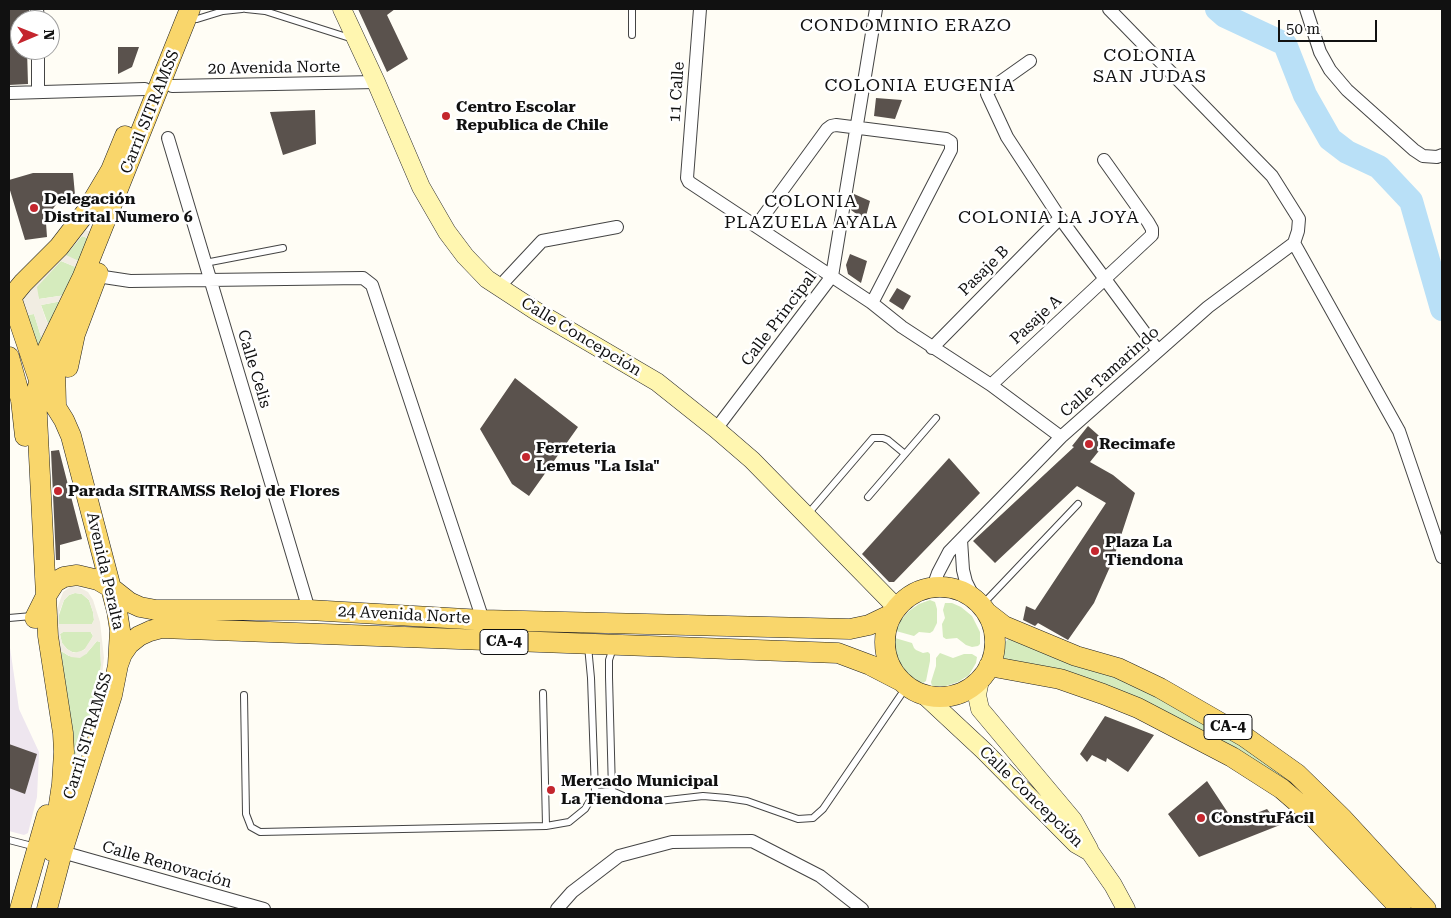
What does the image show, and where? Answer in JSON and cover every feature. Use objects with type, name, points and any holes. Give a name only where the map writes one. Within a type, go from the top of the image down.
[{"type":"main road","points":[[10,296],[59,247],[86,212],[111,170],[176,9]]},
{"type":"main road","points":[[71,436],[67,399],[69,360],[75,334],[96,276],[172,86],[196,12]]},
{"type":"main road","name":"Carril SITRAMSS","points":[[35,909],[50,850],[62,784],[64,752],[63,733],[50,653],[36,396],[48,348],[73,297],[196,12]]},
{"type":"main road","name":"Avenida Peralta","points":[[10,296],[39,380],[71,436],[104,583],[117,611],[120,630],[118,665],[103,726],[50,850],[20,909]]},
{"type":"main road","name":"Carril SITRAMSS","points":[[50,850],[107,684],[110,663],[104,583],[61,432],[56,408],[55,379],[57,357],[62,332],[73,297]]},
{"type":"main road","name":"Avenida Peralta","points":[[9,357],[23,413],[37,643],[52,734],[54,761],[46,816],[50,850],[47,909]]},
{"type":"main road","name":"24 Avenida Norte","points":[[35,616],[55,582],[64,577],[77,575],[104,583],[129,602],[140,607],[156,610],[309,610],[483,620],[850,629],[869,625],[894,611]]},
{"type":"main road","name":"CA-4","points":[[894,611],[911,596],[933,588],[955,589],[1004,626],[1076,656],[1118,668],[1160,688],[1245,737],[1297,774],[1343,819],[1426,909]]},
{"type":"main road","points":[[980,606],[990,620],[994,638],[994,650],[984,673]]},
{"type":"main road","points":[[894,611],[886,635],[886,652],[892,667],[911,687]]},
{"type":"main road","name":"24 Avenida Norte","points":[[118,665],[129,644],[139,636],[162,628],[838,654],[870,665],[911,687]]},
{"type":"main road","name":"CA-4","points":[[911,687],[934,697],[951,696],[966,690],[984,673],[1060,679],[1138,708],[1232,757],[1282,789],[1312,815],[1401,909]]},
{"type":"street","name":"Calle Concepción","points":[[342,9],[421,187],[447,232],[465,256],[487,279],[536,312],[657,382],[716,429],[752,460],[894,611]]},
{"type":"street","name":"11 Calle","points":[[700,9],[687,178],[689,182],[757,225]]},
{"type":"street","name":"Calle Principal","points":[[716,429],[832,276],[876,9]]},
{"type":"street","points":[[1109,9],[1272,176],[1299,219],[1294,243],[1399,431],[1442,558]]},
{"type":"street","points":[[1306,9],[1320,52],[1330,70],[1348,90],[1414,150],[1423,156],[1437,157],[1442,155]]},
{"type":"street","points":[[38,60],[38,92]]},
{"type":"street","points":[[1030,62],[989,90],[987,94],[1007,137],[1060,218],[1158,351]]},
{"type":"street","name":"20 Avenida Norte","points":[[172,86],[376,82]]},
{"type":"street","points":[[9,93],[145,89]]},
{"type":"street","points":[[872,303],[951,150],[951,142],[946,139],[836,125],[827,128],[757,225],[872,303],[932,348],[991,386],[1061,437]]},
{"type":"street","name":"Calle Celis","points":[[168,138],[309,610]]},
{"type":"street","name":"Pasaje A","points":[[991,386],[1152,236],[1152,229],[1148,222],[1104,160]]},
{"type":"street","name":"Pasaje B","points":[[932,348],[1060,218]]},
{"type":"street","points":[[499,287],[542,241],[618,227]]},
{"type":"street","name":"Calle Tamarindo","points":[[933,588],[938,573],[949,552],[1061,437],[1208,308],[1294,243]]},
{"type":"street","points":[[96,276],[130,281],[210,278],[362,278],[372,285],[483,620]]},
{"type":"street","points":[[961,540],[963,570],[966,582],[980,606]]},
{"type":"street","points":[[984,673],[977,695],[980,709],[1073,820],[1090,852]]},
{"type":"street","name":"Calle Concepción","points":[[911,687],[983,750],[1076,844],[1090,852],[1113,885],[1126,909]]},
{"type":"street","points":[[557,909],[572,892],[619,856],[672,842],[752,841],[820,876],[862,909]]},
{"type":"street","name":"Calle Renovación","points":[[50,850],[264,909]]},
{"type":"lane","points":[[196,12],[242,9]]},
{"type":"lane","points":[[246,9],[265,11],[357,41]]},
{"type":"lane","points":[[632,9],[632,35]]},
{"type":"lane","points":[[205,262],[282,248]]},
{"type":"lane","points":[[868,498],[936,418]]},
{"type":"lane","points":[[806,516],[873,438],[888,440],[905,454]]},
{"type":"lane","points":[[980,606],[1078,504]]},
{"type":"lane","points":[[9,618],[35,616]]},
{"type":"lane","points":[[244,695],[246,814],[251,827],[260,832],[546,826],[569,822],[585,809],[595,792],[588,645]]},
{"type":"lane","points":[[612,791],[609,660],[614,645]]},
{"type":"lane","points":[[595,792],[612,791],[630,799],[650,802],[703,796],[727,798],[748,801],[798,819],[812,818],[823,810],[911,687]]},
{"type":"lane","points":[[543,693],[546,826]]},
{"type":"lane","points":[[9,840],[50,850]]},
{"type":"shaded area","points":[[104,199],[97,217],[86,230],[92,233],[90,239],[82,236],[66,255],[81,262],[78,268],[61,261],[37,287],[39,299],[66,295],[62,301],[41,305],[49,324],[43,343],[34,314],[27,315],[21,300]]},
{"type":"shaded area","points":[[77,586],[88,592],[93,600],[100,622],[104,658],[100,693],[69,790],[58,671],[56,612],[63,592],[70,587]],"holes":[[[75,593],[82,594],[89,600],[93,612],[94,620],[92,624],[59,624],[59,613],[64,600],[69,595]],[[63,632],[91,632],[93,636],[84,650],[74,653],[62,643],[60,634]],[[97,641],[100,642],[101,665],[99,685],[92,711],[74,759],[61,668],[61,651],[71,657],[80,658]]]},
{"type":"shaded area","points":[[9,641],[19,709],[39,752],[37,797],[28,833],[24,835],[9,831]]},
{"type":"green space","points":[[82,236],[90,239],[81,262],[65,256]]},
{"type":"green space","points":[[61,261],[78,268],[66,295],[39,299],[36,290],[37,285]]},
{"type":"green space","points":[[62,301],[50,324],[48,324],[41,305]]},
{"type":"green space","points":[[34,314],[43,343],[38,353],[27,315]]},
{"type":"green space","points":[[75,593],[82,594],[89,600],[94,620],[92,624],[59,624],[59,615],[64,600],[69,595]]},
{"type":"green space","points":[[930,600],[935,602],[937,609],[937,623],[933,631],[930,633],[919,632],[914,636],[896,631],[901,620],[909,611],[919,604]]},
{"type":"green space","points":[[945,603],[952,603],[961,607],[972,616],[980,632],[980,644],[978,646],[966,645],[957,638],[946,639],[943,637],[942,624],[945,618],[943,610]]},
{"type":"green space","points":[[90,631],[93,636],[86,648],[79,653],[72,652],[62,643],[60,634],[63,632]]},
{"type":"green space","points":[[895,638],[912,643],[916,650],[930,654],[926,681],[923,683],[912,679],[900,666],[895,653]]},
{"type":"green space","points":[[1009,638],[1106,671],[1195,712],[1305,791],[1418,909],[1410,909],[1280,779],[1003,660],[1005,642]]},
{"type":"green space","points":[[97,641],[100,642],[101,665],[99,685],[92,711],[74,759],[61,651],[69,656],[86,654]]},
{"type":"green space","points":[[940,653],[953,658],[964,654],[972,654],[977,657],[976,663],[969,675],[958,682],[946,686],[932,686],[931,682],[936,666],[936,658]]},
{"type":"building","points":[[9,9],[29,9],[10,10],[10,60],[27,60],[28,84],[9,85]]},
{"type":"building","points":[[358,9],[395,9],[387,15],[408,59],[387,72]]},
{"type":"building","points":[[118,47],[139,47],[132,67],[118,74]]},
{"type":"building","points":[[876,98],[902,100],[895,119],[874,116]]},
{"type":"building","points":[[315,110],[316,144],[283,155],[270,112]]},
{"type":"building","name":"Delegación Distrital Numero 6","points":[[33,173],[73,173],[75,195],[58,202],[52,210],[46,223],[47,237],[25,240],[9,187],[9,180]]},
{"type":"building","points":[[854,194],[870,201],[865,220],[851,210]]},
{"type":"building","points":[[850,254],[867,261],[861,283],[848,274],[846,265]]},
{"type":"building","points":[[897,288],[911,296],[903,310],[889,301]]},
{"type":"building","name":"Ferreteria Lemus \"La Isla\"","points":[[515,378],[578,427],[529,496],[512,484],[480,429]]},
{"type":"building","name":"Plaza La Tiendona","points":[[1088,426],[1106,442],[1090,462],[1113,475],[1135,493],[1113,560],[1094,603],[1068,640],[1038,623],[1035,626],[1023,620],[1026,606],[1035,610],[1106,503],[1077,486],[995,563],[973,541],[1074,447],[1072,446]]},
{"type":"building","name":"Parada SITRAMSS Reloj de Flores","points":[[59,450],[82,539],[60,545],[60,560],[56,560],[51,451]]},
{"type":"building","points":[[949,458],[980,493],[894,582],[889,582],[862,554]]},
{"type":"building","points":[[1105,716],[1154,735],[1128,772],[1107,758],[1106,762],[1092,755],[1087,762],[1080,754]]},
{"type":"building","points":[[9,744],[37,754],[25,794],[9,788]]},
{"type":"building","name":"ConstruFácil","points":[[1207,781],[1234,822],[1267,809],[1280,825],[1199,857],[1168,814]]},
{"type":"waterway","points":[[1217,9],[1225,16],[1285,44],[1305,95],[1330,139],[1347,152],[1379,167],[1411,201],[1442,309]]},
{"type":"place","name":"Centro Escolar Republica de Chile","points":[[446,116]]},
{"type":"place","name":"Delegación Distrital Numero 6","points":[[34,208]]},
{"type":"place","name":"Recimafe","points":[[1089,444]]},
{"type":"place","name":"Ferreteria Lemus \"La Isla\"","points":[[526,457]]},
{"type":"place","name":"Parada SITRAMSS Reloj de Flores","points":[[58,491]]},
{"type":"place","name":"Plaza La Tiendona","points":[[1095,551]]},
{"type":"place","name":"Mercado Municipal La Tiendona","points":[[551,790]]},
{"type":"place","name":"ConstruFácil","points":[[1201,818]]},
{"type":"district","name":"CONDOMINIO ERAZO","points":[[906,26]]},
{"type":"district","name":"COLONIA SAN JUDAS","points":[[1150,66]]},
{"type":"district","name":"COLONIA EUGENIA","points":[[920,86]]},
{"type":"district","name":"COLONIA PLAZUELA AYALA","points":[[811,212]]},
{"type":"district","name":"COLONIA LA JOYA","points":[[1049,218]]}]
